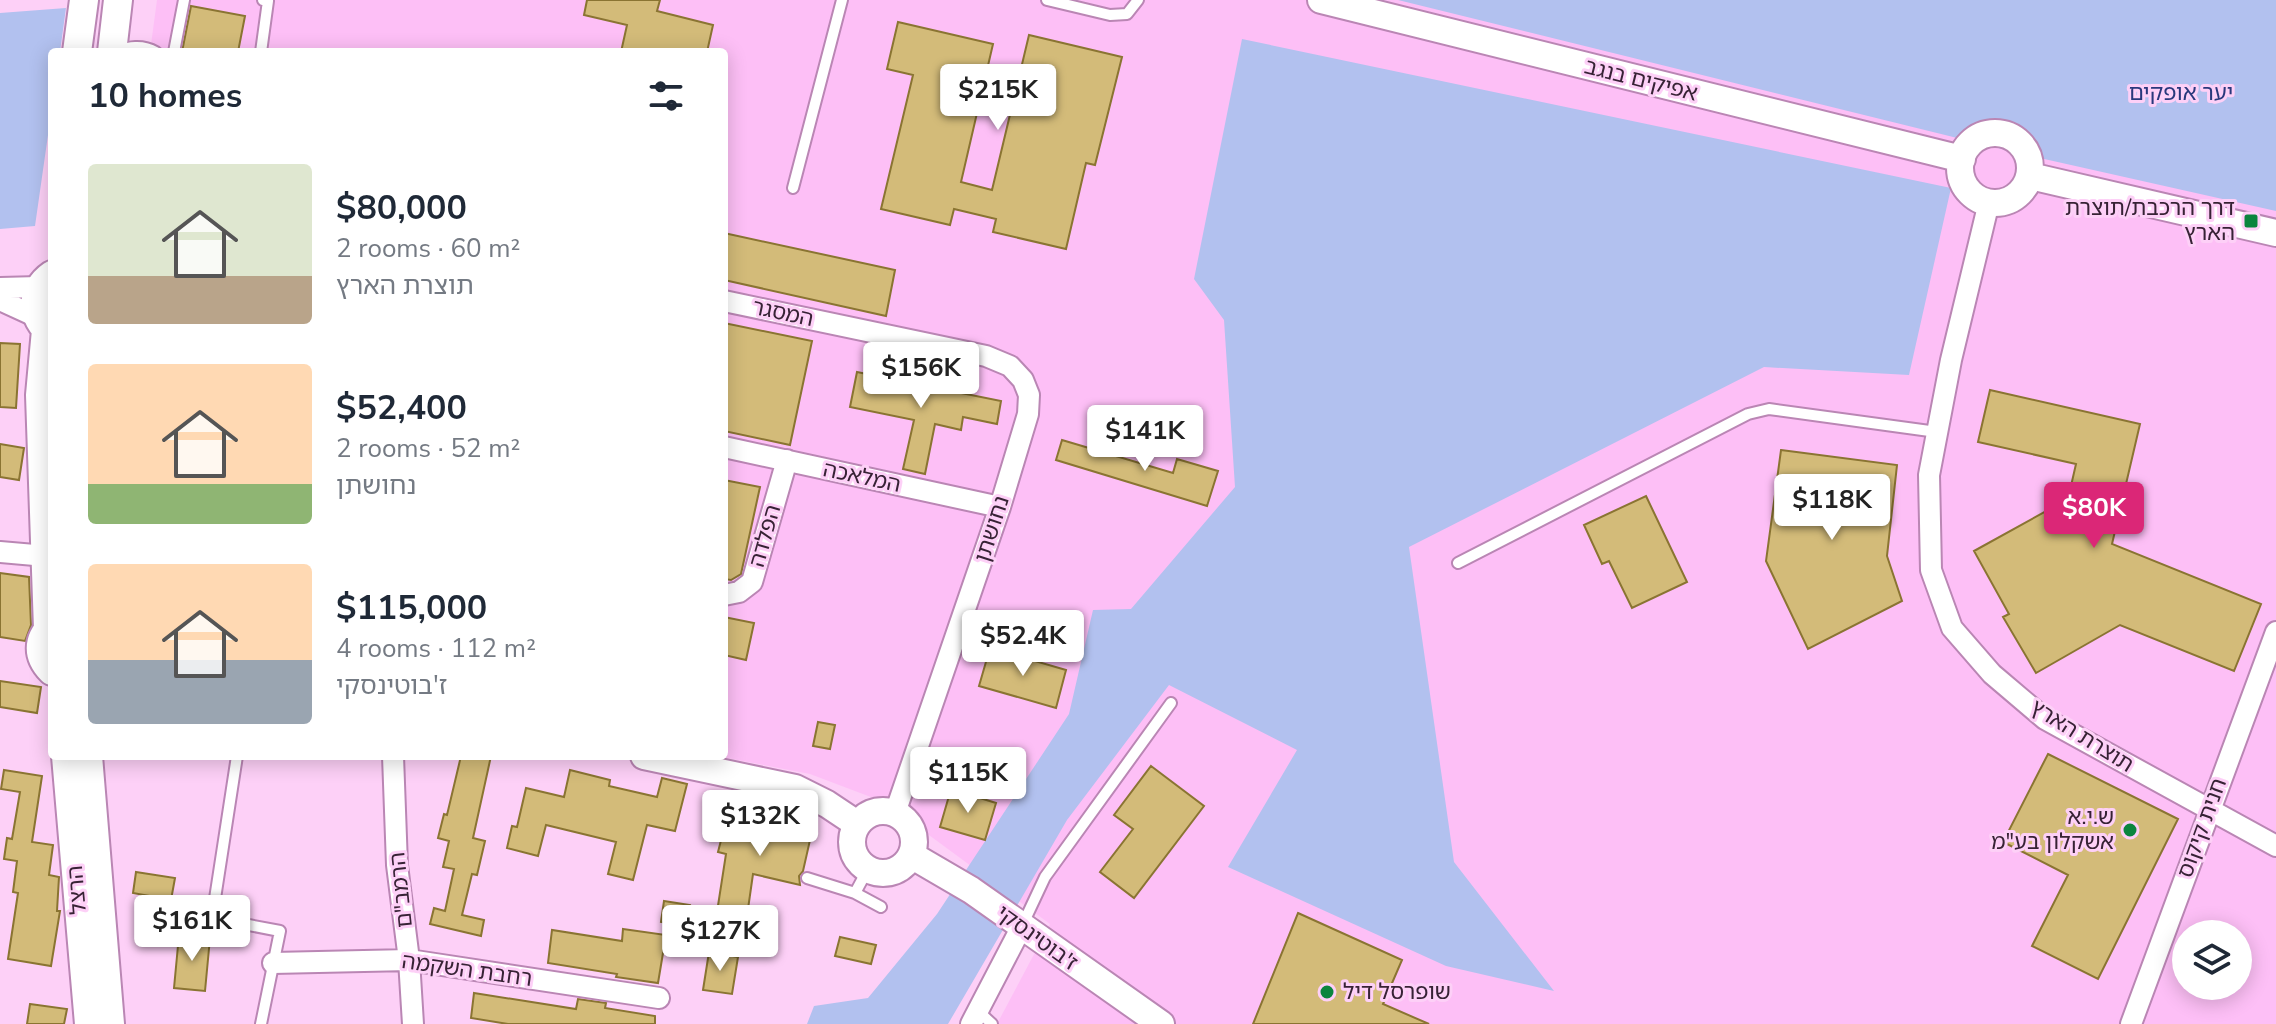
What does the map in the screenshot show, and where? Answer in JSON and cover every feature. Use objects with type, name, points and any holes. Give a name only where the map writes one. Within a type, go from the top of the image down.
[{"type":"main road","points":[[78,48],[84,0]]},
{"type":"main road","points":[[112,48],[118,0]]},
{"type":"main road","points":[[46,280],[34,307],[45,327],[40,395],[48,592]]},
{"type":"main road","points":[[48,630],[43,636],[41,654],[48,665]]},
{"type":"main road","name":"הרצל","points":[[66,760],[89,1024]]},
{"type":"main road","name":"הרצל","points":[[88,760],[110,1024]]},
{"type":"street","name":"אפיקים בנגב","points":[[1321,0],[1962,159]]},
{"type":"street","points":[[1998,133],[2020,143],[2030,164],[2030,176],[2025,186],[2010,200],[1989,202],[1980,199],[1966,187],[1960,169],[1966,148],[1986,134],[1998,133]]},
{"type":"street","points":[[2030,176],[2276,233]]},
{"type":"street","name":"תוצרת הארץ","points":[[1989,202],[1951,360],[1929,475],[1931,570],[1952,628],[1992,674],[2045,719],[2276,846]]},
{"type":"street","points":[[0,288],[46,280]]},
{"type":"street","points":[[0,300],[45,327]]},
{"type":"street","name":"המסגר","points":[[728,302],[986,356],[1010,366],[1023,380]]},
{"type":"street","name":"נחושתן","points":[[895,813],[1000,507],[1028,414],[1029,395],[1023,380]]},
{"type":"street","name":"המלאכה","points":[[728,448],[1000,507]]},
{"type":"street","name":"הפלדה","points":[[728,594],[739,592],[752,582],[787,460]]},
{"type":"street","points":[[0,552],[46,556]]},
{"type":"street","name":"חנית קיקוס","points":[[2131,1024],[2276,632]]},
{"type":"street","name":"הרמב\"ם","points":[[393,760],[397,865],[409,960],[413,1024]]},
{"type":"street","points":[[663,760],[795,788],[857,824]]},
{"type":"street","points":[[870,813],[895,813],[912,831],[911,855],[897,869],[877,872],[868,869],[854,854],[853,833],[857,824],[870,813]]},
{"type":"street","name":"ז'בוטינסקי","points":[[911,855],[971,890],[1161,1024]]},
{"type":"street","points":[[980,1020],[1022,926]]},
{"type":"street","name":"רחבת השקמה","points":[[273,963],[409,960],[659,998]]},
{"type":"lane","points":[[175,48],[184,0]]},
{"type":"lane","points":[[262,48],[268,1],[263,0]]},
{"type":"lane","points":[[793,188],[842,0]]},
{"type":"lane","points":[[1047,0],[1110,15],[1127,14],[1138,0]]},
{"type":"lane","points":[[126,48],[149,48]]},
{"type":"lane","points":[[1458,563],[1748,414],[1769,409],[1937,432]]},
{"type":"lane","points":[[1022,926],[1045,877],[1171,703]]},
{"type":"lane","points":[[236,760],[212,918],[280,931],[261,1024]]},
{"type":"lane","points":[[855,893],[868,869]]},
{"type":"lane","points":[[807,878],[855,893],[881,907]]},
{"type":"shaded area","points":[[157,0],[1434,0],[2276,191],[2276,1024],[997,1024],[1050,924],[884,802],[810,774],[728,758],[728,48],[151,48]]},
{"type":"green space","name":"יער אופקים","points":[[1398,0],[2276,0],[2276,211],[2018,153]]},
{"type":"green space","points":[[66,8],[61,48],[48,48],[48,135],[35,226],[0,229],[0,13]]},
{"type":"green space","points":[[1242,39],[1951,188],[1909,375],[1764,367],[1409,547],[1454,862],[1554,991],[1446,966],[1228,867],[1297,750],[1169,685],[1067,820],[948,1024],[807,1024],[814,1006],[868,998],[937,914],[1069,714],[1093,610],[1131,609],[1235,487],[1224,320],[1194,279]]},
{"type":"building","points":[[587,0],[660,0],[657,11],[713,25],[708,48],[622,48],[627,25],[584,15]]},
{"type":"building","points":[[191,6],[245,16],[239,48],[183,48]]},
{"type":"building","points":[[898,22],[993,44],[961,182],[992,190],[1029,35],[1122,57],[1095,165],[1086,163],[1066,249],[993,232],[996,219],[954,209],[950,225],[881,209],[913,75],[887,69]]},
{"type":"building","points":[[728,234],[895,270],[886,316],[728,281]]},
{"type":"building","points":[[728,324],[812,341],[790,445],[728,432]]},
{"type":"building","points":[[0,343],[20,344],[16,408],[0,407]]},
{"type":"building","points":[[857,372],[1001,401],[997,424],[963,417],[961,430],[935,424],[925,474],[903,469],[914,420],[850,407]]},
{"type":"building","points":[[1990,390],[2140,424],[2112,544],[2261,604],[2234,671],[2120,625],[2036,673],[2003,617],[2009,614],[1974,551],[2068,499],[2076,464],[1978,442]]},
{"type":"building","points":[[1062,440],[1173,473],[1177,459],[1218,471],[1207,506],[1056,460]]},
{"type":"building","points":[[0,444],[24,448],[19,480],[0,477]]},
{"type":"building","points":[[1781,450],[1897,465],[1887,556],[1902,601],[1808,649],[1766,561]]},
{"type":"building","points":[[728,481],[760,487],[741,574],[728,580]]},
{"type":"building","points":[[1646,496],[1687,582],[1632,608],[1609,561],[1602,564],[1584,525]]},
{"type":"building","points":[[0,573],[29,577],[31,625],[25,641],[0,637]]},
{"type":"building","points":[[728,618],[754,623],[746,660],[728,656]]},
{"type":"building","points":[[990,648],[1066,670],[1056,708],[979,686]]},
{"type":"building","points":[[0,681],[41,687],[37,713],[0,707]]},
{"type":"building","points":[[818,722],[835,725],[830,749],[813,746]]},
{"type":"building","points":[[2048,754],[2178,819],[2098,979],[2032,946],[2068,875],[2003,842]]},
{"type":"building","points":[[460,760],[490,760],[473,838],[485,841],[477,875],[472,874],[462,915],[484,920],[481,936],[430,924],[434,908],[445,911],[454,869],[443,867],[449,841],[438,838],[444,814],[447,815]]},
{"type":"building","points":[[1151,766],[1204,806],[1134,898],[1100,872],[1133,829],[1114,815]]},
{"type":"building","points":[[4,770],[42,776],[32,842],[53,845],[49,875],[59,877],[57,911],[60,911],[51,966],[8,959],[18,893],[13,892],[17,861],[4,859],[7,838],[12,839],[20,792],[1,789]]},
{"type":"building","points":[[570,770],[610,780],[609,786],[657,797],[662,778],[687,784],[675,831],[647,825],[633,880],[608,874],[616,842],[546,825],[538,856],[507,848],[512,826],[517,827],[526,788],[564,797]]},
{"type":"building","points":[[951,789],[996,803],[985,840],[940,827]]},
{"type":"building","points":[[764,806],[815,818],[803,871],[799,876],[800,885],[753,874],[745,930],[715,925],[726,854],[718,852],[728,813],[761,821]]},
{"type":"building","points":[[136,872],[175,878],[171,900],[133,893]]},
{"type":"building","points":[[664,901],[690,905],[687,926],[661,922]]},
{"type":"building","name":"שופרסל דיל","points":[[1298,913],[1402,960],[1383,1004],[1429,1024],[1253,1024]]},
{"type":"building","points":[[623,929],[666,935],[658,983],[548,963],[552,930],[622,941]]},
{"type":"building","points":[[179,935],[210,938],[205,991],[174,988]]},
{"type":"building","points":[[840,937],[876,945],[871,964],[835,956]]},
{"type":"building","points":[[709,952],[738,957],[732,994],[703,990]]},
{"type":"building","points":[[474,993],[576,1009],[578,999],[606,1003],[605,1008],[655,1016],[655,1024],[508,1024],[471,1018]]},
{"type":"building","points":[[30,1004],[67,1009],[64,1024],[27,1024]]},
{"type":"place","name":"דרך הרכבת/תוצרת הארץ","points":[[2251,221]]},
{"type":"place","name":"ש.י.א אשקלון בע\"מ","points":[[2130,830]]},
{"type":"place","name":"שופרסל דיל","points":[[1327,992]]}]
